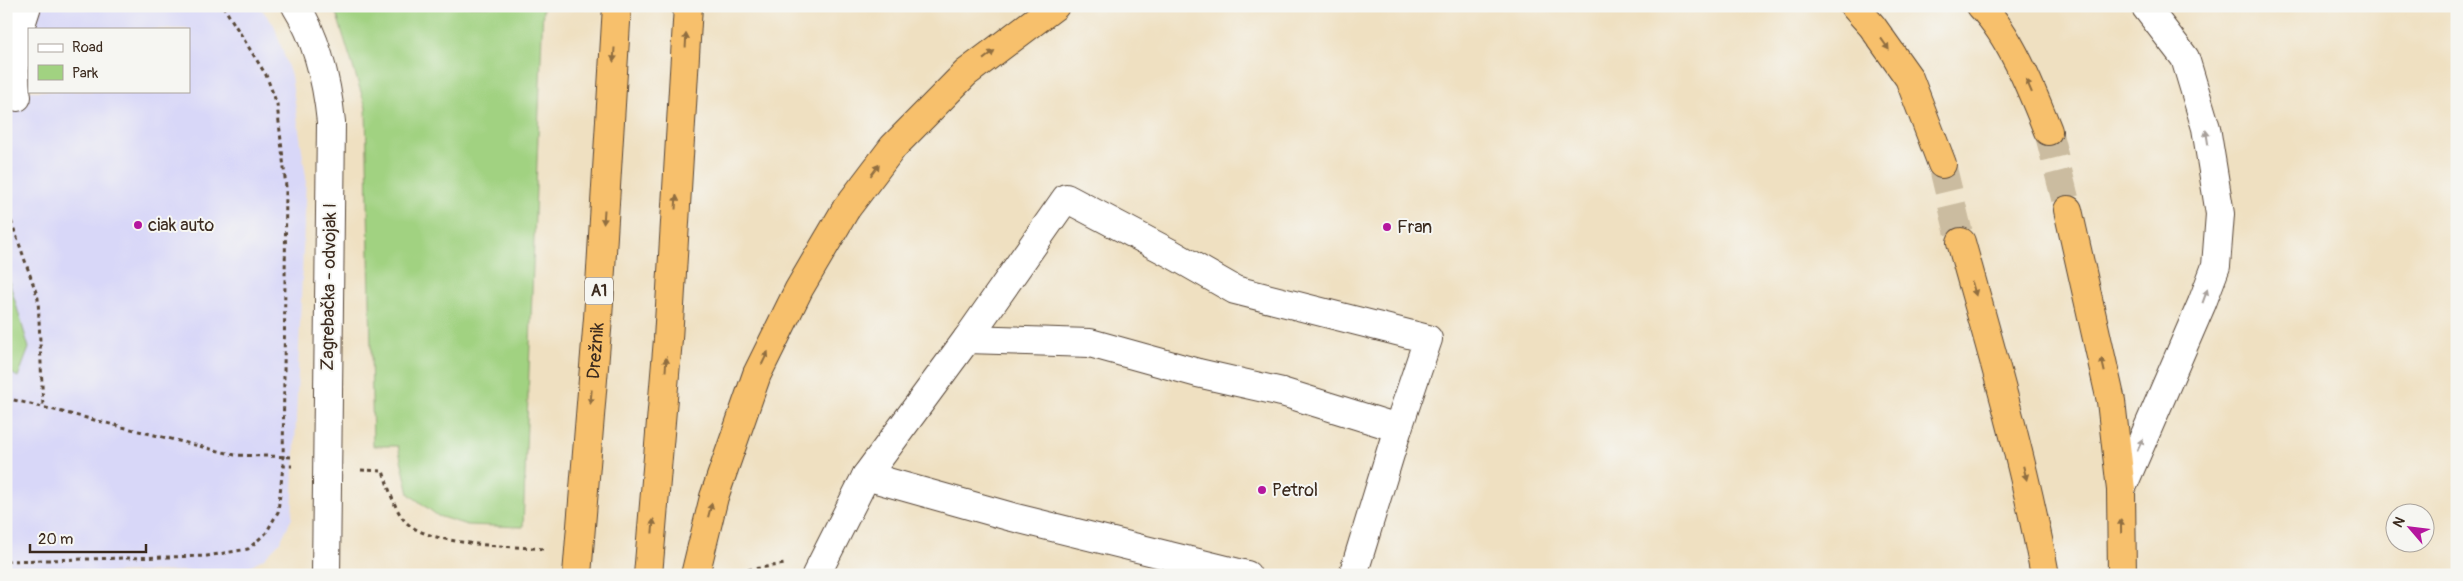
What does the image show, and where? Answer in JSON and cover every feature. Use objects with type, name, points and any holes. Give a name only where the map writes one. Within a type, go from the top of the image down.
[{"type":"highway","name":"Drežnik","points":[[577,575],[598,318],[617,6]]},
{"type":"highway","points":[[648,575],[668,339],[688,6]]},
{"type":"highway","points":[[694,575],[714,497],[757,374],[798,289],[846,209],[893,147],[966,73],[1056,6]]},
{"type":"highway","points":[[1854,6],[1872,26],[1909,78],[1942,164]]},
{"type":"highway","points":[[1981,6],[1989,14],[2024,72],[2048,131]]},
{"type":"highway","points":[[2068,210],[2111,401],[2121,490],[2122,575]]},
{"type":"highway","points":[[1961,242],[2032,502],[2045,575]]},
{"type":"street","points":[[18,97],[14,73],[20,26],[27,6]]},
{"type":"street","name":"Zagrebačka - odvojak I","points":[[296,6],[319,54],[329,98],[331,122],[326,575]]},
{"type":"street","points":[[2121,490],[2206,294],[2216,266],[2220,214],[2206,128],[2185,58],[2144,6]]},
{"type":"street","points":[[816,575],[866,476],[967,339],[1066,198],[1172,254],[1234,290],[1428,339],[1398,428],[1353,575]]},
{"type":"street","points":[[967,339],[1090,343],[1198,373],[1282,392],[1398,428]]},
{"type":"street","points":[[866,476],[1012,517],[1247,575]]},
{"type":"path","points":[[6,561],[207,556],[248,549],[266,533],[278,512],[283,466],[286,187],[277,104],[266,75],[222,6]]},
{"type":"path","points":[[6,206],[38,298],[43,407]]},
{"type":"path","points":[[6,398],[235,455],[328,459]]},
{"type":"path","points":[[283,466],[297,467]]},
{"type":"shaded area","points":[[6,6],[259,6],[274,25],[291,76],[306,177],[292,518],[280,542],[264,558],[243,570],[6,575]]},
{"type":"green space","points":[[334,6],[543,6],[523,527],[467,525],[438,516],[409,494],[398,446],[373,446],[366,108]]},
{"type":"green space","points":[[6,271],[29,348],[18,377],[6,370]]},
{"type":"tunnel","points":[[2048,131],[2068,210]]},
{"type":"tunnel","points":[[1942,164],[1961,242]]},
{"type":"place","name":"ciak auto","points":[[138,225]]},
{"type":"place","name":"Fran","points":[[1387,227]]},
{"type":"place","name":"Petrol","points":[[1262,490]]}]
